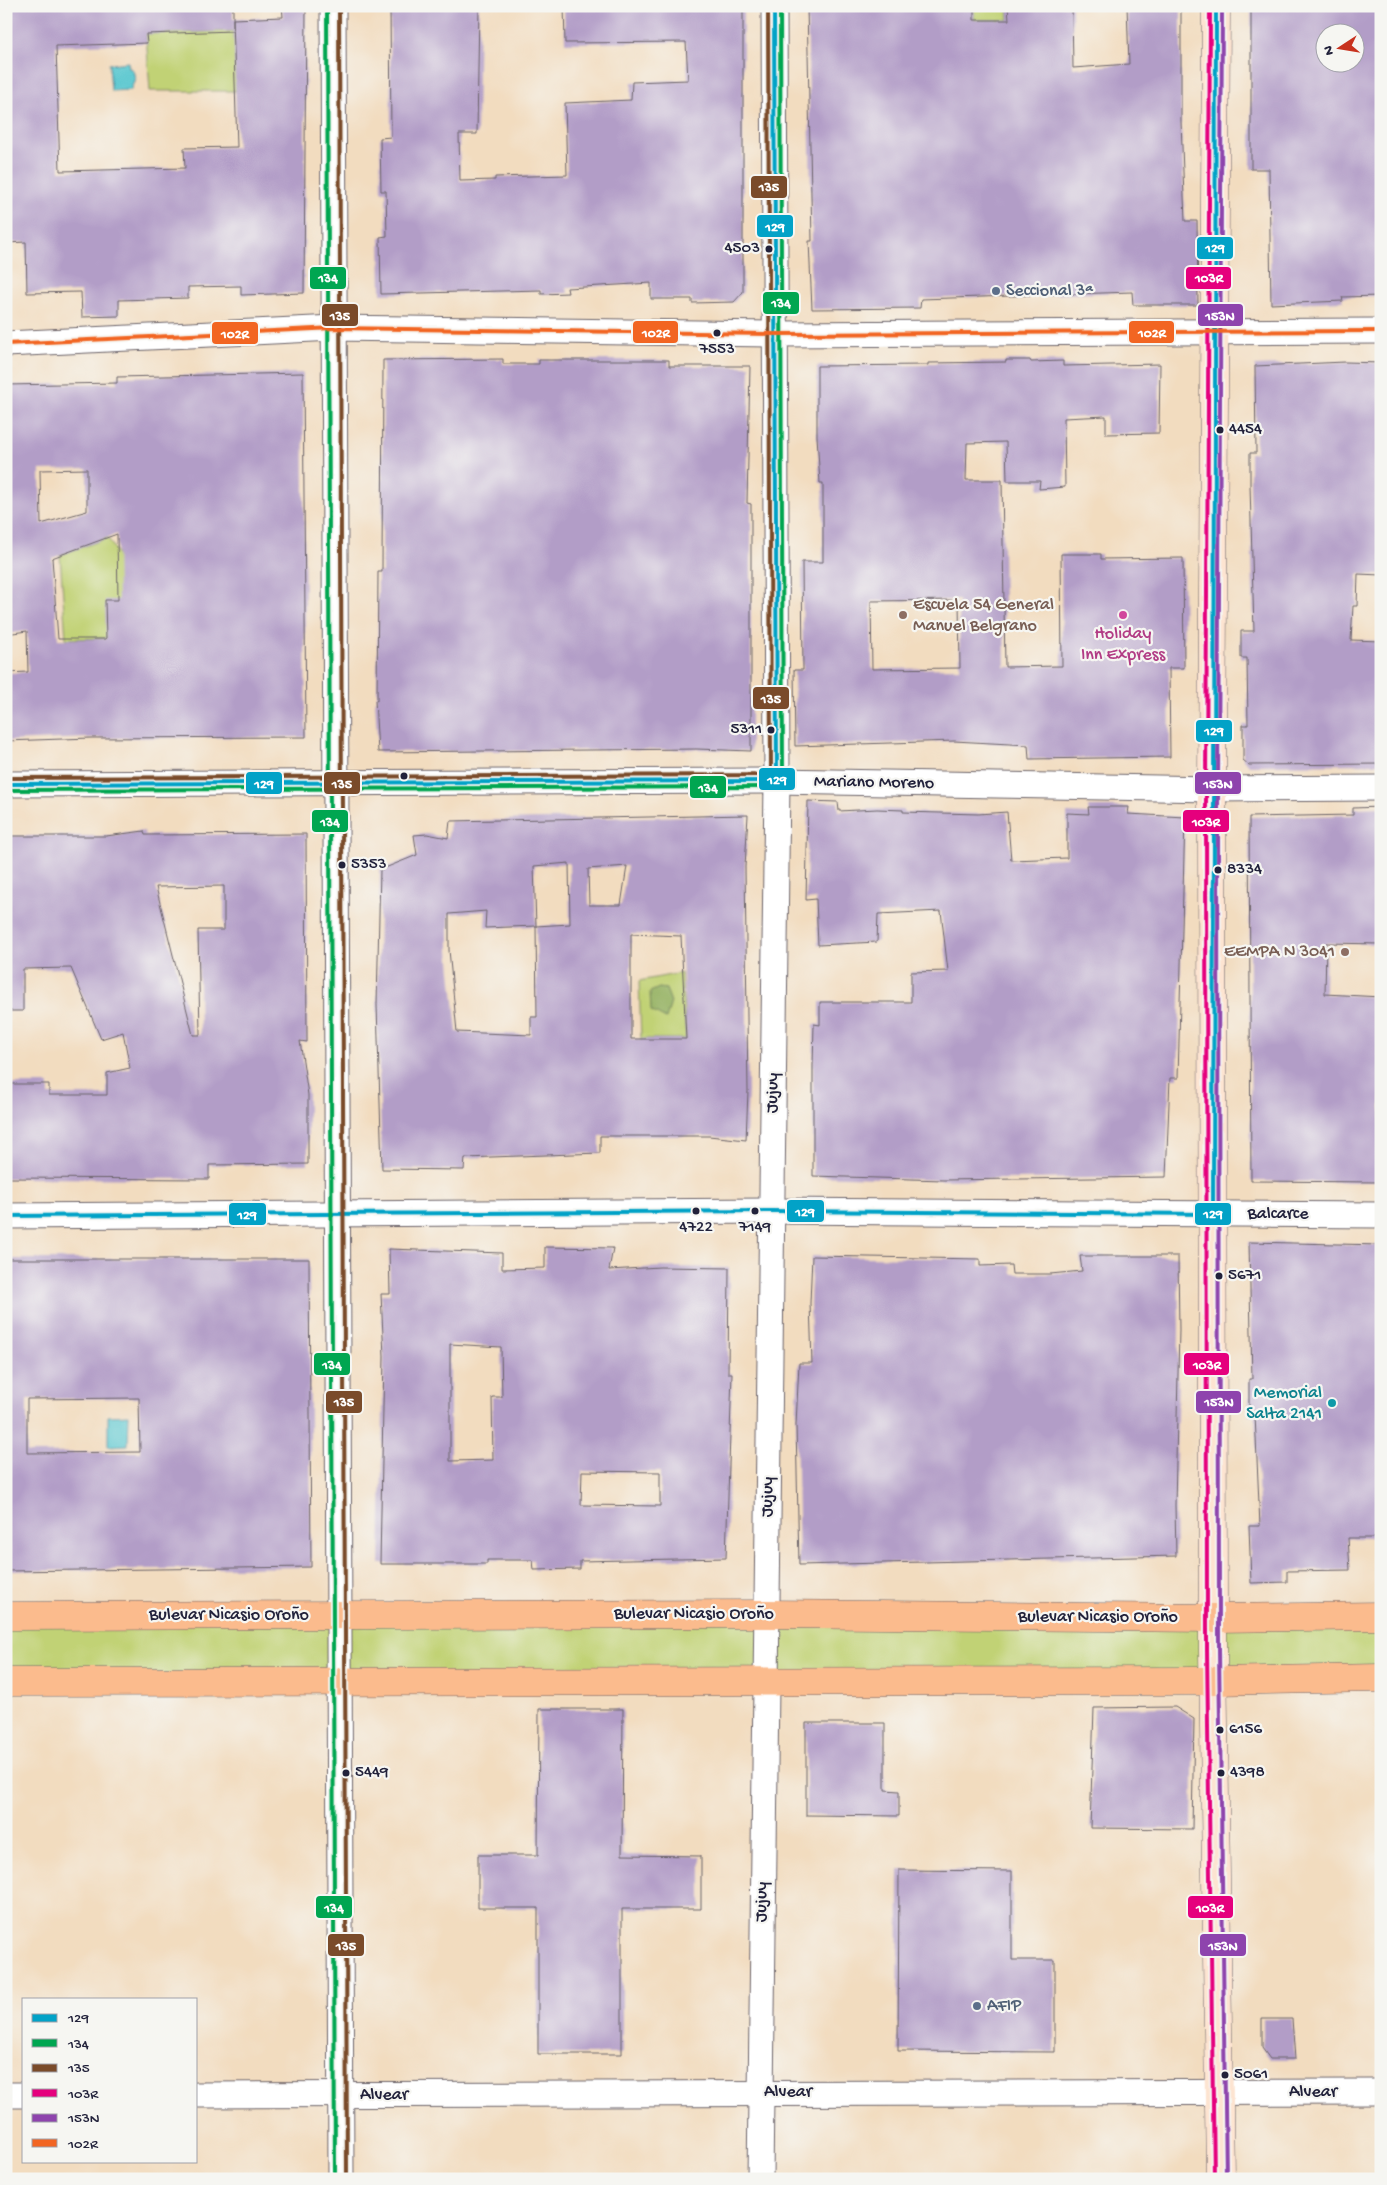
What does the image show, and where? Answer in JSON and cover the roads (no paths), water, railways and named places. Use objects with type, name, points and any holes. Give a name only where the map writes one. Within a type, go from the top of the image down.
[{"type":"main road","points":[[1216,6],[1212,789],[1213,1618],[1220,2179]]},
{"type":"main road","name":"Bulevar Nicasio Oroño","points":[[6,1616],[766,1614],[1213,1618],[1381,1616]]},
{"type":"main road","points":[[6,1682],[1214,1681],[1381,1678]]},
{"type":"street","points":[[333,6],[341,2179]]},
{"type":"street","name":"Jujuy","points":[[760,2179],[777,781],[774,6]]},
{"type":"street","points":[[6,344],[334,328],[775,334],[1381,331]]},
{"type":"street","name":"Mariano Moreno","points":[[6,784],[777,781],[1212,789],[1381,788]]},
{"type":"street","name":"Balcarce","points":[[6,1216],[771,1211],[1381,1215]]},
{"type":"street","name":"Alvear","points":[[198,2095],[341,2096],[760,2092],[1381,2092]]},
{"type":"street","points":[[6,2095],[22,2095]]},
{"type":"water","points":[[128,62],[135,78],[131,90],[111,91],[109,64]]},
{"type":"water","points":[[129,1415],[128,1445],[108,1446],[108,1416]]},
{"type":"place","name":"4503","points":[[769,249]]},
{"type":"place","name":"Seccional 3ª","points":[[996,291]]},
{"type":"place","name":"7553","points":[[717,333]]},
{"type":"place","name":"4454","points":[[1220,430]]},
{"type":"place","name":"Escuela 54 General Manuel Belgrano","points":[[903,615]]},
{"type":"place","name":"Holiday Inn Express","points":[[1123,615]]},
{"type":"place","name":"5311","points":[[771,730]]},
{"type":"place","name":"5353","points":[[342,865]]},
{"type":"place","name":"8334","points":[[1218,870]]},
{"type":"place","name":"EEMPA N 3041","points":[[1345,952]]},
{"type":"place","name":"4722","points":[[696,1211]]},
{"type":"place","name":"7149","points":[[755,1211]]},
{"type":"place","name":"5671","points":[[1219,1276]]},
{"type":"place","name":"Memorial Salta 2141","points":[[1332,1403]]},
{"type":"place","name":"6156","points":[[1220,1730]]},
{"type":"place","name":"5449","points":[[346,1773]]},
{"type":"place","name":"4398","points":[[1221,1773]]},
{"type":"place","name":"AFIP","points":[[977,2006]]},
{"type":"place","name":"5061","points":[[1225,2075]]}]
